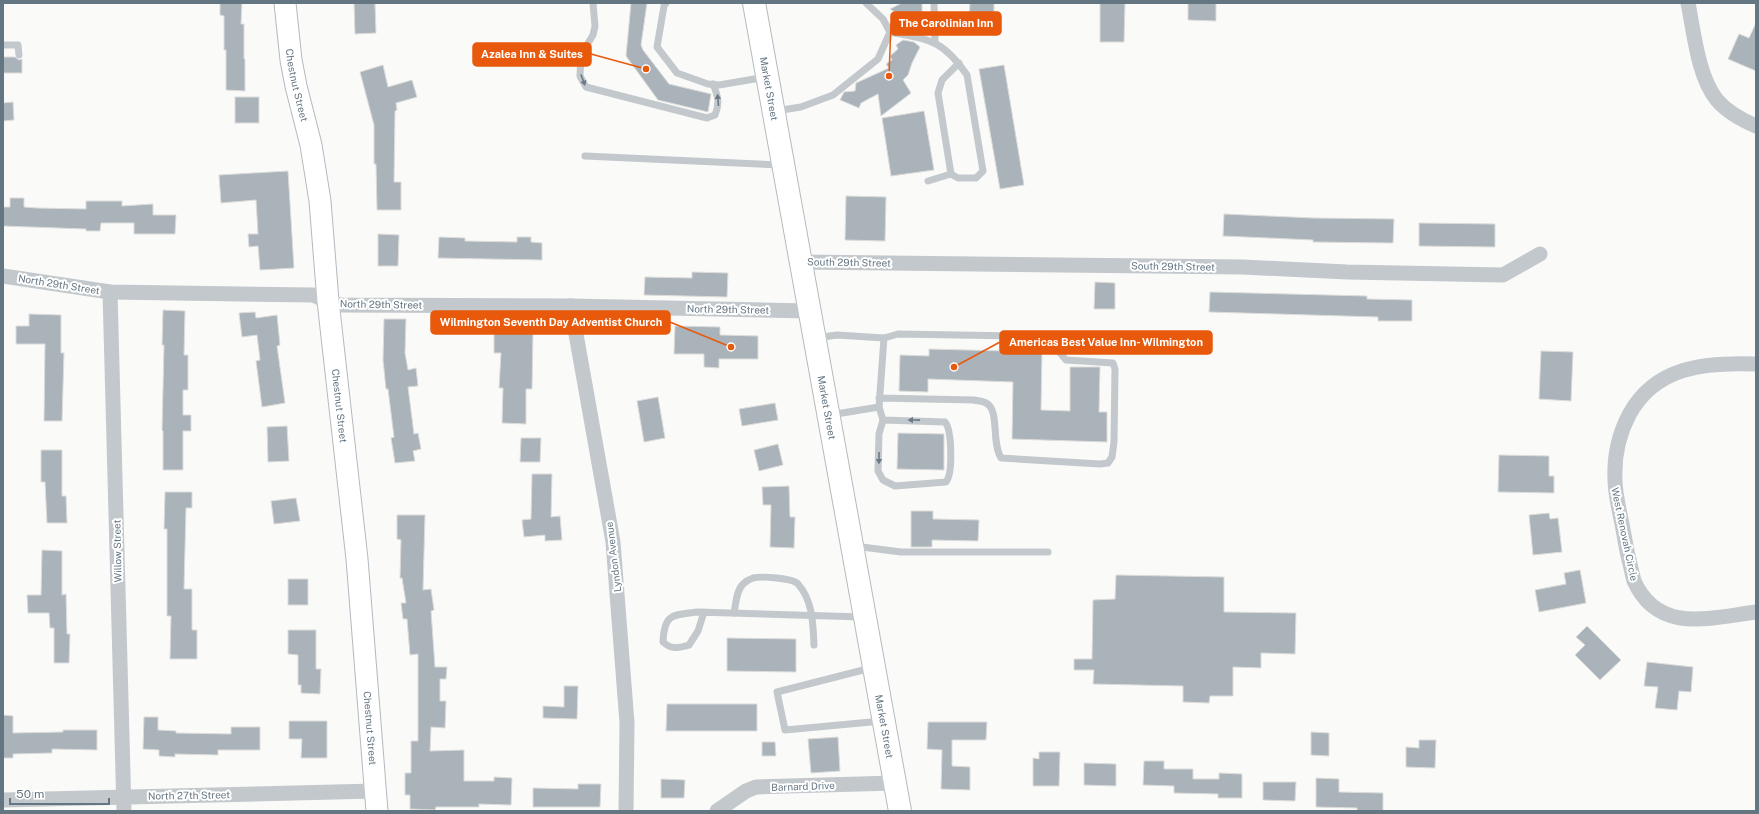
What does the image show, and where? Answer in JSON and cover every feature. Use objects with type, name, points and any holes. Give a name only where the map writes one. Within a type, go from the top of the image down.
[{"type":"main road","name":"Market Street","points":[[754,3],[900,811]]},
{"type":"street","name":"Chestnut Street","points":[[285,3],[293,73],[316,172],[328,302],[357,559],[376,801]]},
{"type":"street","points":[[1688,3],[1699,56],[1710,90],[1718,101],[1730,112],[1756,126]]},
{"type":"street","name":"South 29th Street","points":[[800,262],[1242,267],[1347,272],[1503,276],[1540,254]]},
{"type":"street","name":"North 29th Street","points":[[3,276],[110,292],[313,295],[328,302],[341,305],[571,306],[809,311]]},
{"type":"street","name":"Willow Street","points":[[110,292],[123,804]]},
{"type":"street","name":"Lyndon Avenue","points":[[571,306],[613,542],[627,723],[626,811]]},
{"type":"street","name":"West Renovah Circle","points":[[1756,364],[1726,363],[1698,367],[1676,373],[1645,392],[1632,409],[1621,430],[1615,455],[1614,480],[1630,568],[1638,590],[1650,605],[1665,614],[1688,620],[1756,612]]},
{"type":"street","name":"Barnard Drive","points":[[717,811],[746,791],[756,787],[895,783]]},
{"type":"street","name":"North 27th Street","points":[[3,800],[123,804],[376,801]]},
{"type":"lane","points":[[593,3],[595,26],[592,35],[581,55],[580,76],[586,88],[707,118],[715,115],[719,106],[718,94],[713,84]]},
{"type":"lane","points":[[666,3],[664,6],[657,47],[677,73],[719,85],[767,76]]},
{"type":"lane","points":[[866,3],[883,19],[890,32],[935,42],[950,53],[967,75],[983,172],[976,178],[958,178],[951,174],[928,180]]},
{"type":"lane","points":[[934,3],[935,42]]},
{"type":"lane","points":[[773,112],[802,106],[833,94],[878,59],[890,32]]},
{"type":"lane","points":[[3,45],[18,45],[19,55]]},
{"type":"lane","points":[[951,174],[938,93],[942,80],[959,63]]},
{"type":"lane","points":[[585,156],[783,165]]},
{"type":"lane","points":[[814,338],[837,335],[884,338],[898,334],[1024,336],[1055,347],[1066,360],[1113,363],[1116,369],[1114,442],[1112,457],[1108,463],[1100,464],[1001,458],[997,451],[995,441],[993,410],[987,403],[974,400],[879,398]]},
{"type":"lane","points":[[883,420],[945,422],[950,432],[950,475],[946,482],[895,486],[883,480],[878,471],[879,434],[883,420],[879,407],[879,398],[884,338]]},
{"type":"lane","points":[[828,416],[879,407]]},
{"type":"lane","points":[[852,546],[900,552],[1048,552]]},
{"type":"lane","points":[[734,613],[738,592],[743,584],[753,578],[790,580],[797,583],[808,598],[812,615],[814,645]]},
{"type":"lane","points":[[704,612],[698,631],[689,644],[678,648],[669,647],[663,642],[664,627],[667,619],[674,615],[704,612],[865,617]]},
{"type":"lane","points":[[874,667],[777,692],[785,730],[884,721]]},
{"type":"building","points":[[220,3],[242,3],[241,24],[244,24],[245,91],[226,90],[224,16],[220,15]]},
{"type":"building","points":[[354,3],[375,3],[376,33],[355,34]]},
{"type":"building","points":[[631,3],[647,3],[641,45],[643,50],[669,84],[711,94],[708,112],[658,100],[626,56]]},
{"type":"building","points":[[902,3],[922,3],[922,34],[903,29],[902,16],[890,9]]},
{"type":"building","points":[[970,3],[994,3],[994,21],[969,20]]},
{"type":"building","points":[[1100,3],[1125,3],[1124,42],[1100,42]]},
{"type":"building","points":[[1188,3],[1216,3],[1216,21],[1188,20]]},
{"type":"building","points":[[1756,23],[1756,71],[1728,59],[1739,34],[1749,38]]},
{"type":"building","points":[[903,40],[914,42],[920,47],[908,75],[903,80],[911,93],[881,116],[878,94],[861,103],[859,108],[840,100],[844,92],[855,91],[856,83],[889,68],[886,64],[892,60],[890,56],[898,49],[896,45]]},
{"type":"building","points":[[3,57],[15,57],[19,60],[22,59],[22,73],[3,73]]},
{"type":"building","points":[[383,65],[388,87],[412,80],[417,97],[396,103],[394,182],[401,182],[401,210],[377,210],[376,164],[374,164],[374,125],[360,72]]},
{"type":"building","points":[[1004,65],[1024,185],[1000,189],[979,69]]},
{"type":"building","points":[[235,97],[259,97],[259,123],[235,123]]},
{"type":"building","points":[[13,102],[14,120],[3,121],[3,103]]},
{"type":"building","points":[[924,111],[934,170],[891,176],[882,118]]},
{"type":"building","points":[[288,171],[294,268],[260,270],[258,246],[249,247],[248,234],[258,234],[256,200],[221,203],[219,175]]},
{"type":"building","points":[[846,196],[886,197],[885,241],[845,240]]},
{"type":"building","points":[[10,198],[24,198],[24,207],[37,208],[86,209],[86,201],[122,201],[122,206],[153,204],[153,215],[176,215],[175,234],[134,234],[134,223],[101,223],[100,231],[86,231],[86,229],[3,226],[3,207],[10,207]]},
{"type":"building","points":[[1224,214],[1313,218],[1394,219],[1393,243],[1313,242],[1313,240],[1223,236]]},
{"type":"building","points":[[1419,223],[1495,224],[1495,247],[1419,246]]},
{"type":"building","points":[[378,234],[399,235],[398,266],[378,266]]},
{"type":"building","points":[[439,237],[465,238],[465,241],[517,242],[517,237],[531,237],[531,242],[542,243],[542,260],[438,258]]},
{"type":"building","points":[[692,272],[728,273],[727,297],[644,295],[645,277],[692,278]]},
{"type":"building","points":[[1095,282],[1115,283],[1115,309],[1094,309]]},
{"type":"building","points":[[1210,292],[1367,296],[1367,299],[1412,300],[1412,321],[1378,321],[1378,317],[1209,312]]},
{"type":"building","points":[[163,310],[185,311],[184,355],[188,355],[188,390],[183,390],[183,415],[191,415],[191,431],[183,431],[183,470],[163,470]]},
{"type":"building","points":[[255,312],[256,318],[277,315],[280,345],[277,346],[285,403],[262,407],[256,361],[260,360],[257,335],[242,337],[239,313]]},
{"type":"building","points":[[29,314],[61,315],[61,353],[64,353],[62,421],[44,421],[45,344],[16,344],[16,326],[29,326]]},
{"type":"building","points":[[384,319],[406,319],[405,353],[408,370],[416,368],[418,386],[408,387],[414,434],[418,433],[421,449],[413,451],[415,461],[395,463],[391,438],[394,437],[383,360]]},
{"type":"building","points":[[675,326],[720,327],[720,335],[758,336],[758,359],[719,359],[719,368],[704,367],[704,354],[674,354]]},
{"type":"building","points":[[533,332],[532,389],[526,389],[526,424],[502,423],[503,388],[499,388],[501,353],[494,353],[494,333]]},
{"type":"building","points":[[929,349],[1042,352],[1041,410],[1070,411],[1070,367],[1100,367],[1099,412],[1107,412],[1107,442],[1012,439],[1013,382],[928,379],[928,392],[899,391],[900,355],[929,356]]},
{"type":"building","points":[[1541,351],[1573,352],[1571,401],[1539,399]]},
{"type":"building","points":[[658,397],[665,438],[644,442],[637,401]]},
{"type":"building","points":[[775,403],[778,420],[742,426],[739,409]]},
{"type":"building","points":[[287,426],[289,461],[268,462],[267,427]]},
{"type":"building","points":[[898,433],[944,434],[944,470],[897,469]]},
{"type":"building","points":[[521,438],[541,438],[540,462],[520,462]]},
{"type":"building","points":[[778,444],[783,465],[759,471],[754,450]]},
{"type":"building","points":[[41,450],[62,450],[62,496],[66,496],[67,523],[47,523],[45,482],[41,482]]},
{"type":"building","points":[[1499,455],[1549,456],[1549,476],[1554,476],[1554,493],[1498,492]]},
{"type":"building","points":[[532,474],[552,474],[551,517],[560,516],[562,540],[545,541],[545,535],[524,537],[522,520],[531,519]]},
{"type":"building","points":[[789,486],[790,517],[795,517],[794,548],[770,547],[771,505],[763,505],[762,487]]},
{"type":"building","points":[[165,492],[192,492],[192,508],[186,508],[184,589],[192,589],[192,630],[197,630],[197,659],[170,659],[171,616],[167,616],[167,529],[164,529]]},
{"type":"building","points":[[296,498],[300,521],[274,524],[271,501]]},
{"type":"building","points":[[911,511],[933,511],[933,519],[979,520],[978,541],[932,540],[932,547],[911,547]]},
{"type":"building","points":[[1549,513],[1550,519],[1558,518],[1562,552],[1533,555],[1529,515]]},
{"type":"building","points":[[397,515],[425,515],[423,590],[431,589],[434,610],[431,611],[435,667],[447,667],[446,679],[440,679],[440,701],[446,701],[445,728],[431,727],[430,751],[464,750],[464,781],[494,781],[494,777],[512,778],[511,805],[479,804],[479,807],[436,807],[435,810],[410,809],[410,795],[405,795],[405,773],[411,773],[411,741],[418,741],[418,654],[410,655],[407,619],[403,619],[401,603],[406,603],[402,578],[400,578],[401,540],[397,539]]},
{"type":"building","points":[[42,550],[62,551],[62,595],[66,594],[67,634],[70,634],[69,663],[54,663],[54,628],[50,628],[49,613],[28,613],[27,595],[41,595]]},
{"type":"building","points":[[1580,570],[1586,603],[1539,612],[1535,590],[1566,584],[1564,573]]},
{"type":"building","points":[[1116,575],[1224,577],[1224,612],[1296,613],[1295,654],[1261,653],[1261,668],[1233,667],[1233,696],[1210,696],[1209,703],[1183,702],[1183,686],[1093,684],[1094,670],[1074,670],[1074,659],[1092,659],[1093,600],[1115,599]]},
{"type":"building","points":[[288,579],[308,579],[308,605],[288,605]]},
{"type":"building","points":[[1587,626],[1621,660],[1600,680],[1575,655],[1585,645],[1576,637]]},
{"type":"building","points":[[288,630],[316,630],[316,669],[321,669],[320,694],[301,693],[301,685],[298,685],[298,655],[288,654]]},
{"type":"building","points":[[727,638],[796,639],[796,672],[727,671]]},
{"type":"building","points":[[1647,662],[1693,667],[1691,692],[1679,691],[1677,710],[1655,708],[1658,687],[1644,686]]},
{"type":"building","points":[[564,686],[578,686],[577,719],[543,718],[543,706],[564,707]]},
{"type":"building","points":[[667,704],[757,704],[757,731],[666,731]]},
{"type":"building","points":[[3,715],[13,716],[13,733],[63,732],[63,730],[97,730],[97,750],[52,749],[52,753],[13,754],[13,758],[3,758]]},
{"type":"building","points":[[144,717],[158,717],[158,730],[176,731],[176,733],[231,734],[231,727],[260,727],[260,750],[218,750],[218,755],[175,754],[175,757],[159,756],[159,750],[143,749]]},
{"type":"building","points":[[289,721],[327,721],[327,758],[301,758],[302,739],[289,739]]},
{"type":"building","points":[[928,722],[987,722],[986,740],[952,740],[952,766],[970,767],[970,790],[941,789],[942,750],[927,749]]},
{"type":"building","points":[[1311,732],[1329,733],[1329,756],[1311,755]]},
{"type":"building","points":[[838,737],[840,771],[811,773],[808,739]]},
{"type":"building","points":[[1419,740],[1436,740],[1435,768],[1406,767],[1406,747],[1419,748]]},
{"type":"building","points":[[762,742],[775,742],[776,756],[762,756]]},
{"type":"building","points":[[1039,752],[1060,752],[1059,786],[1033,786],[1033,758],[1039,759]]},
{"type":"building","points":[[1144,761],[1164,761],[1164,769],[1193,769],[1193,779],[1219,779],[1219,773],[1242,774],[1242,798],[1218,798],[1218,794],[1174,793],[1174,786],[1143,785]]},
{"type":"building","points":[[1084,763],[1116,764],[1116,786],[1084,785]]},
{"type":"building","points":[[1316,778],[1339,779],[1339,792],[1383,793],[1383,811],[1357,811],[1357,808],[1316,807]]},
{"type":"building","points":[[661,779],[685,780],[684,798],[661,798]]},
{"type":"building","points":[[1263,782],[1296,782],[1295,801],[1263,800]]},
{"type":"building","points":[[578,784],[601,784],[600,807],[533,807],[533,788],[578,789]]},
{"type":"place","name":"Azalea Inn & Suites","points":[[646,69]]},
{"type":"place","name":"The Carolinian Inn","points":[[889,76]]},
{"type":"place","name":"Wilmington Seventh Day Adventist Church","points":[[731,347]]},
{"type":"place","name":"Americas Best Value Inn- Wilmington","points":[[954,367]]}]
